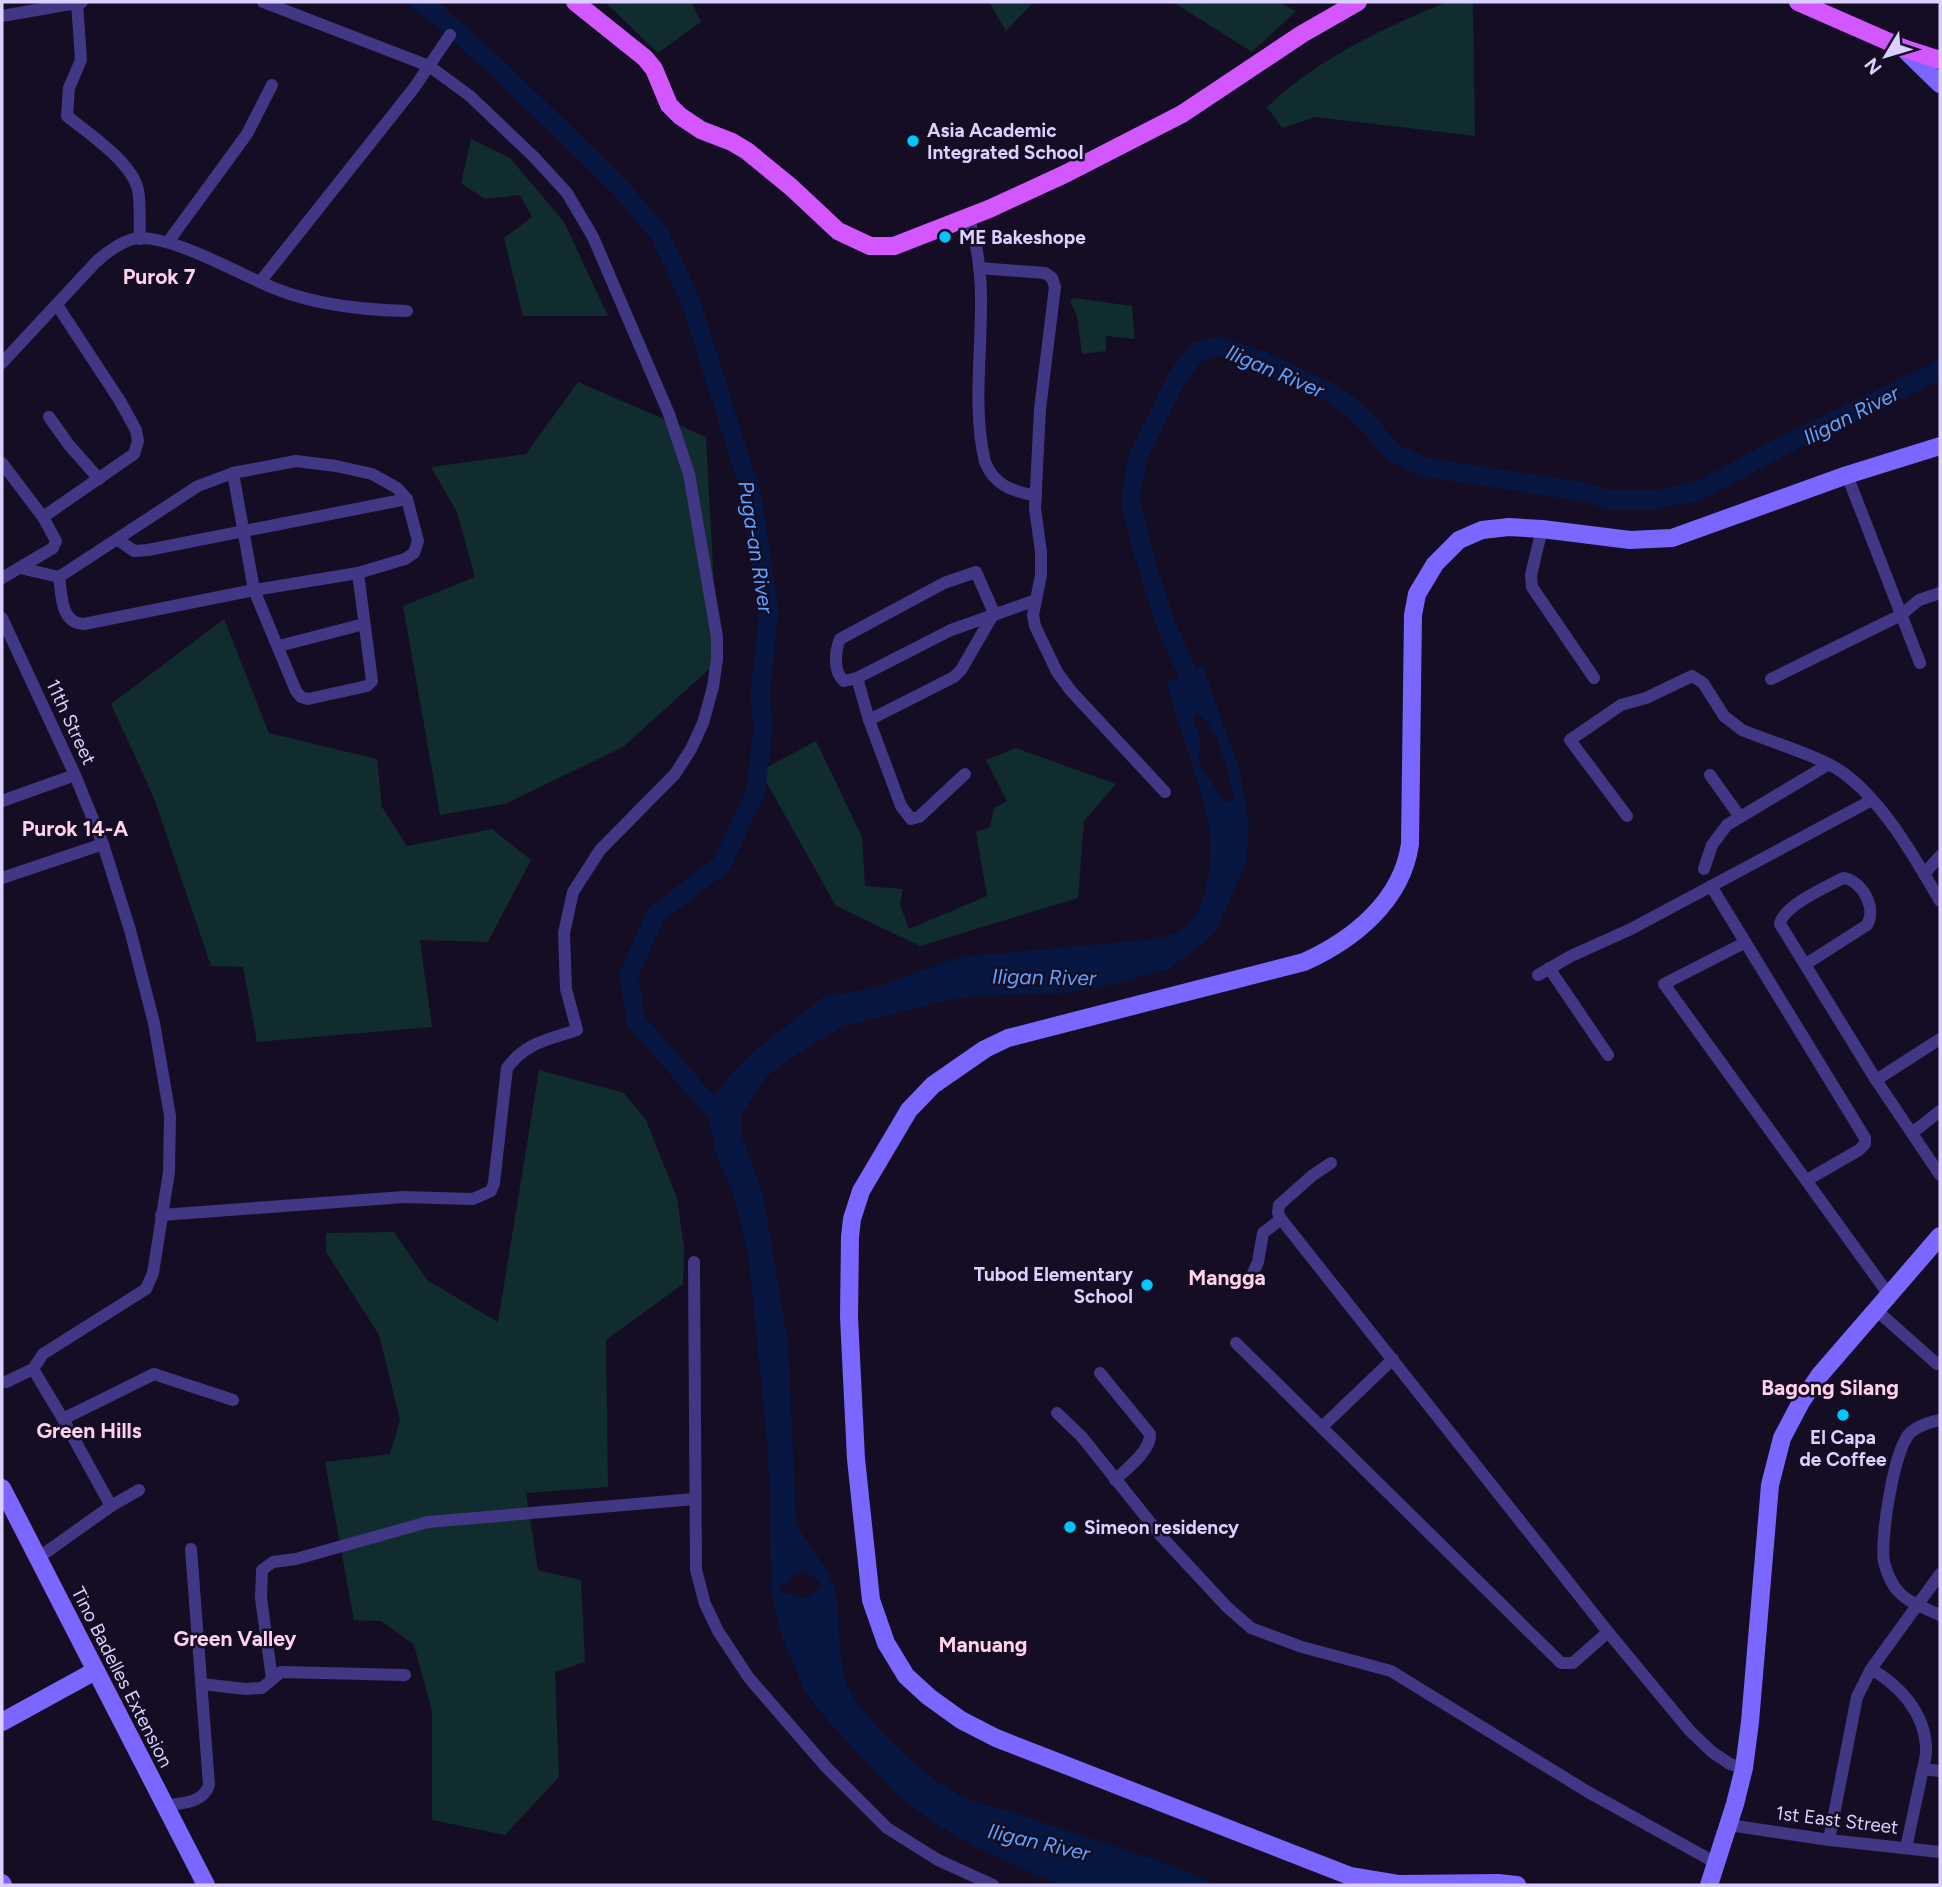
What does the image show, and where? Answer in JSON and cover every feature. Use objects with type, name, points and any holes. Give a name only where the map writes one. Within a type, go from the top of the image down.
[{"type":"main road","points":[[575,2],[645,58],[654,69],[669,105],[680,116],[701,130],[747,151],[838,231],[870,246],[894,246],[968,218],[1065,174],[1182,114],[1346,4]]},
{"type":"main road","points":[[1798,2],[1903,48],[1940,60]]},
{"type":"street","points":[[2,16],[79,2],[81,60],[69,89],[67,116],[115,156],[134,177],[138,190],[140,239]]},
{"type":"street","points":[[161,1215],[404,1197],[473,1199],[491,1191],[495,1183],[507,1068],[517,1054],[530,1046],[577,1030],[566,989],[564,933],[573,892],[600,850],[675,774],[691,749],[703,723],[717,659],[717,637],[689,474],[669,414],[593,237],[567,193],[534,157],[470,96],[429,66],[263,2]]},
{"type":"street","points":[[260,282],[429,66],[450,35]]},
{"type":"street","points":[[1903,48],[1940,83]]},
{"type":"street","points":[[168,242],[247,134],[272,85]]},
{"type":"street","points":[[968,218],[979,268],[982,450],[989,471],[1001,485],[1036,496]]},
{"type":"street","points":[[3,360],[108,251],[121,243],[140,239],[168,242],[286,294],[311,301],[407,312]]},
{"type":"street","points":[[979,268],[1045,273],[1054,281],[1052,319],[1040,409],[1035,508],[1041,552],[1039,589],[1032,615],[1035,626],[1070,691],[1166,792]]},
{"type":"street","points":[[43,517],[134,454],[138,441],[136,430],[120,401],[57,305]]},
{"type":"street","points":[[49,417],[99,479]]},
{"type":"street","points":[[1517,1885],[1398,1884],[1350,1876],[996,1738],[961,1720],[929,1698],[906,1676],[886,1643],[871,1600],[856,1459],[849,1317],[852,1219],[861,1191],[909,1110],[933,1085],[985,1049],[1008,1038],[1304,962],[1354,934],[1374,915],[1402,876],[1408,859],[1413,615],[1417,594],[1435,564],[1459,540],[1482,530],[1509,527],[1630,540],[1672,538],[1847,475],[1940,446]]},
{"type":"street","points":[[20,568],[59,577],[198,486],[233,473],[296,461],[372,474],[397,488],[407,499],[418,541],[414,553],[405,559],[358,573],[77,624],[65,614],[59,577]]},
{"type":"street","points":[[2,463],[43,517],[56,541],[53,548],[2,578]]},
{"type":"street","points":[[233,473],[254,590],[296,691],[301,697],[308,699],[367,686],[372,681],[358,573]]},
{"type":"street","points":[[1847,475],[1920,663]]},
{"type":"street","points":[[118,540],[134,551],[148,550],[407,499]]},
{"type":"street","points":[[1542,529],[1531,575],[1532,587],[1594,678]]},
{"type":"street","points":[[994,613],[976,572],[944,583],[840,639],[837,653],[838,675],[844,681],[857,678],[951,630],[1035,600]]},
{"type":"street","points":[[1771,679],[1901,615],[1919,600],[1940,593]]},
{"type":"street","points":[[869,720],[954,677],[961,670],[994,613]]},
{"type":"street","name":"11th Street","points":[[2,618],[75,775],[103,844],[144,983],[170,1116],[169,1172],[153,1273],[146,1289],[43,1354],[33,1370]]},
{"type":"street","points":[[279,646],[364,624]]},
{"type":"street","points":[[1627,817],[1570,740],[1621,705],[1646,698],[1692,676],[1703,683],[1732,724],[1829,764],[1850,779],[1872,800],[1940,901]]},
{"type":"street","points":[[857,678],[869,720],[901,806],[911,819],[919,817],[965,775]]},
{"type":"street","points":[[1704,869],[1718,835],[1727,825],[1829,764]]},
{"type":"street","points":[[2,800],[75,775]]},
{"type":"street","points":[[1710,775],[1740,817]]},
{"type":"street","points":[[1538,975],[1570,956],[1631,929],[1872,800]]},
{"type":"street","points":[[2,878],[103,844]]},
{"type":"street","points":[[1924,874],[1940,856]]},
{"type":"street","points":[[1806,964],[1867,925],[1871,918],[1871,909],[1864,895],[1850,879],[1843,878],[1797,904],[1781,918],[1780,924],[1876,1080],[1940,1175]]},
{"type":"street","points":[[1712,886],[1866,1141],[1859,1150],[1807,1180]]},
{"type":"street","points":[[1744,943],[1664,984],[1889,1295]]},
{"type":"street","points":[[1549,968],[1608,1055]]},
{"type":"street","points":[[1876,1080],[1940,1039]]},
{"type":"street","points":[[1912,1133],[1940,1111]]},
{"type":"street","points":[[1331,1163],[1279,1205],[1278,1213],[1282,1219],[1608,1632],[1690,1731],[1712,1752],[1730,1764],[1744,1768]]},
{"type":"street","points":[[1253,1273],[1258,1262],[1263,1233],[1282,1219]]},
{"type":"street","points":[[1709,1885],[1744,1768],[1751,1721],[1769,1485],[1774,1460],[1801,1402],[1834,1356],[1940,1236]]},
{"type":"street","points":[[694,1262],[696,1570],[705,1604],[718,1631],[749,1678],[827,1768],[887,1828],[938,1860],[993,1885]]},
{"type":"street","points":[[1876,1310],[1937,1364]]},
{"type":"street","points":[[1236,1343],[1561,1663],[1573,1663],[1608,1632]]},
{"type":"street","points":[[1322,1427],[1393,1359]]},
{"type":"street","points":[[6,1382],[33,1370],[111,1506]]},
{"type":"street","points":[[1100,1373],[1150,1434],[1146,1448],[1115,1480]]},
{"type":"street","points":[[63,1419],[154,1374],[233,1400]]},
{"type":"street","points":[[1057,1413],[1082,1437],[1115,1480],[1200,1579],[1251,1628],[1302,1647],[1391,1671],[1588,1792],[1716,1863]]},
{"type":"street","points":[[1940,1420],[1924,1424],[1909,1433],[1901,1448],[1894,1465],[1883,1548],[1884,1564],[1899,1592],[1919,1606],[1940,1615]]},
{"type":"street","name":"Tino Badelles Extension","points":[[2,1488],[163,1806],[206,1885]]},
{"type":"street","points":[[38,1558],[111,1506],[139,1490]]},
{"type":"street","points":[[272,1679],[261,1598],[262,1570],[274,1562],[296,1559],[428,1522],[694,1499]]},
{"type":"street","points":[[163,1806],[196,1800],[207,1792],[209,1785],[191,1549]]},
{"type":"street","points":[[1829,1840],[1857,1697],[1871,1669],[1940,1574]]},
{"type":"street","points":[[1871,1669],[1885,1677],[1902,1693],[1916,1711],[1924,1730],[1927,1749],[1906,1848]]},
{"type":"street","points":[[2,1723],[95,1671]]},
{"type":"street","points":[[202,1684],[262,1688],[281,1672],[405,1675]]},
{"type":"street","points":[[1923,1769],[1940,1771]]},
{"type":"street","name":"1st East Street","points":[[1729,1825],[1829,1840],[1940,1852]]},
{"type":"green space","points":[[605,2],[691,2],[701,22],[658,53]]},
{"type":"green space","points":[[989,2],[1034,2],[1006,31]]},
{"type":"green space","points":[[1173,2],[1278,2],[1296,11],[1252,52]]},
{"type":"green space","points":[[1447,2],[1473,2],[1475,136],[1316,117],[1282,128],[1267,107],[1307,74],[1352,46]]},
{"type":"green space","points":[[471,139],[510,158],[564,222],[608,316],[523,316],[504,238],[532,217],[520,195],[485,199],[461,183]]},
{"type":"green space","points":[[1075,298],[1132,306],[1135,339],[1106,336],[1106,351],[1082,354],[1077,316],[1070,300]]},
{"type":"green space","points":[[578,382],[706,437],[718,661],[623,747],[505,804],[440,815],[403,606],[475,577],[457,512],[431,467],[526,454]]},
{"type":"green space","points":[[224,619],[269,733],[377,759],[382,807],[407,846],[492,829],[531,860],[488,942],[420,940],[432,1027],[257,1042],[243,967],[211,966],[154,798],[111,704]]},
{"type":"green space","points":[[816,741],[862,837],[865,886],[903,889],[900,904],[909,929],[987,896],[976,832],[990,827],[994,808],[1007,801],[986,760],[1016,748],[1116,784],[1084,821],[1078,898],[920,946],[836,906],[760,771]]},
{"type":"green space","points":[[539,1070],[624,1093],[646,1120],[677,1198],[684,1248],[683,1284],[606,1340],[608,1487],[526,1493],[538,1570],[581,1580],[585,1662],[555,1672],[559,1777],[505,1835],[432,1820],[432,1711],[414,1645],[381,1621],[354,1620],[325,1462],[390,1454],[400,1420],[379,1335],[326,1252],[326,1233],[394,1232],[427,1280],[498,1322]]},
{"type":"water","points":[[1203,666],[1239,769],[1249,821],[1247,859],[1218,928],[1204,943],[1167,970],[1106,986],[1064,993],[974,996],[844,1026],[770,1074],[758,1088],[741,1117],[742,1136],[763,1194],[788,1343],[796,1521],[835,1590],[843,1670],[852,1695],[899,1749],[955,1793],[1145,1856],[1217,1885],[1060,1885],[977,1848],[931,1821],[896,1794],[822,1714],[805,1691],[778,1626],[772,1595],[768,1450],[749,1261],[732,1190],[716,1154],[707,1114],[711,1100],[732,1073],[757,1049],[823,997],[873,988],[960,957],[1156,939],[1186,927],[1195,916],[1205,893],[1211,842],[1201,795],[1166,683]],"holes":[[[1196,714],[1210,726],[1216,737],[1234,797],[1229,803],[1221,799],[1201,769],[1201,740],[1193,718]],[[805,1572],[820,1580],[815,1592],[802,1598],[781,1592],[780,1586],[791,1580],[794,1573]]]},
{"type":"waterway","name":"Puga-an River","points":[[419,2],[435,12],[503,73],[622,189],[660,235],[691,302],[752,497],[769,612],[760,694],[763,726],[756,791],[721,865],[655,915],[629,975],[636,1021],[727,1125]]},
{"type":"waterway","name":"Iligan River","points":[[1197,694],[1166,625],[1130,499],[1138,457],[1178,376],[1198,351],[1218,346],[1262,361],[1327,391],[1350,406],[1392,452],[1424,467],[1584,492],[1610,500],[1652,500],[1699,491],[1782,446],[1940,370]]},
{"type":"place","name":"Asia Academic Integrated School","points":[[913,141]]},
{"type":"place","name":"ME Bakeshope","points":[[945,237]]},
{"type":"place","name":"Tubod Elementary School","points":[[1147,1285]]},
{"type":"place","name":"El Capa de Coffee","points":[[1843,1415]]},
{"type":"place","name":"Simeon residency","points":[[1070,1527]]},
{"type":"district","name":"Purok 7","points":[[159,276]]},
{"type":"district","name":"Purok 14-A","points":[[75,828]]},
{"type":"district","name":"Mangga","points":[[1227,1277]]},
{"type":"district","name":"Bagong Silang","points":[[1830,1387]]},
{"type":"district","name":"Green Hills","points":[[89,1430]]},
{"type":"district","name":"Green Valley","points":[[235,1638]]},
{"type":"district","name":"Manuang","points":[[983,1644]]}]
